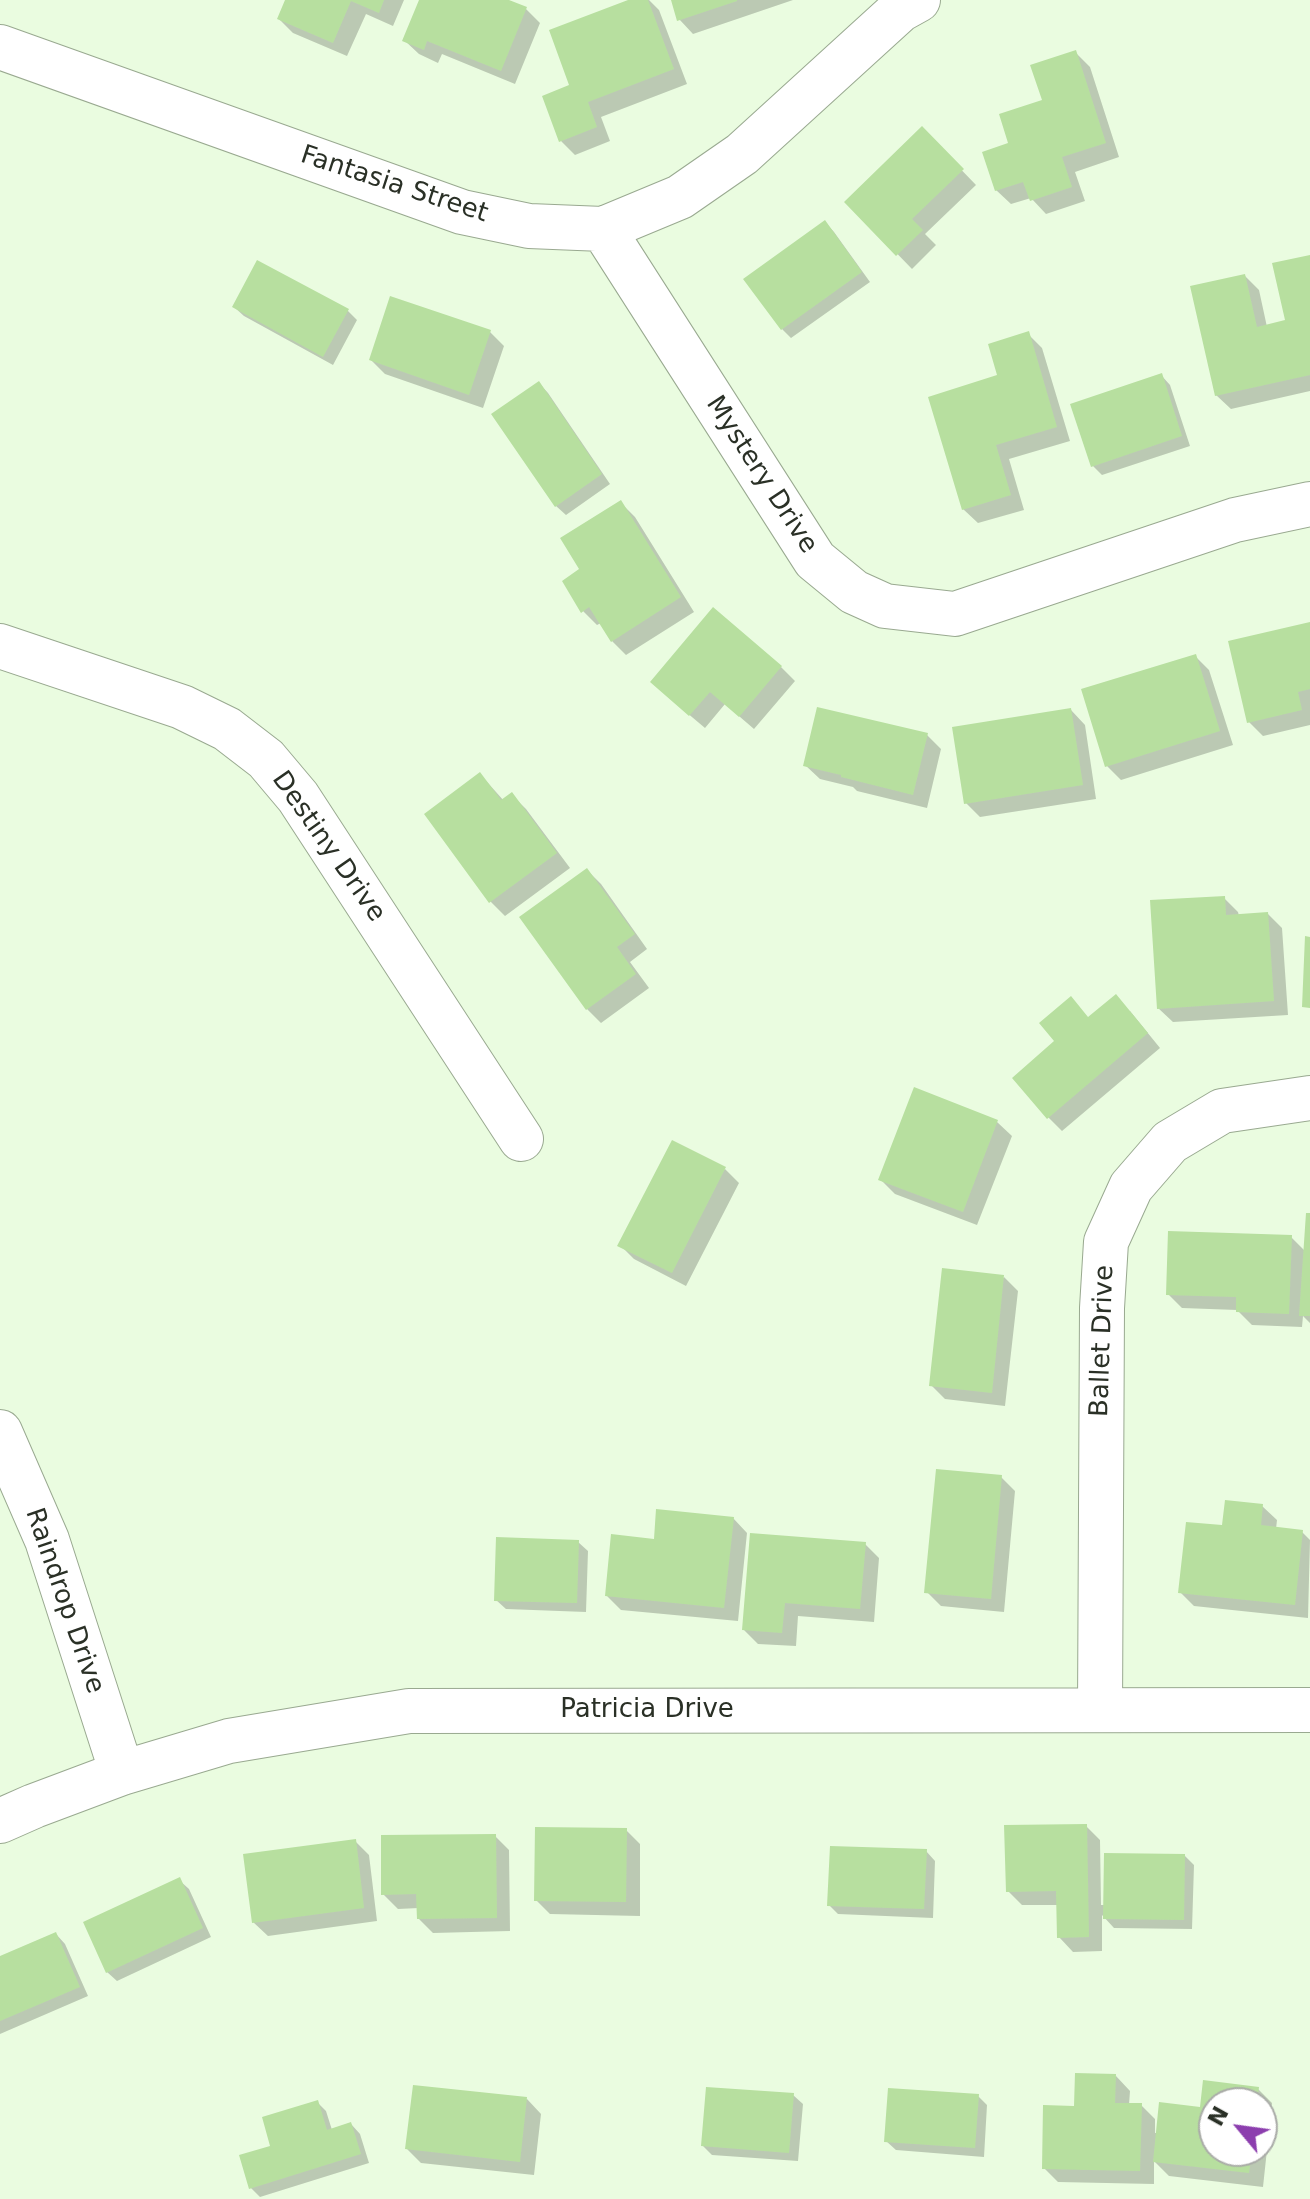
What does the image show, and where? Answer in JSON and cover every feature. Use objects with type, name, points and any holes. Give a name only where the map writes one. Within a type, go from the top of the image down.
[{"type":"street","name":"Fantasia Street","points":[[0,47],[462,212],[529,226],[603,229],[680,197],[742,154],[900,10],[918,0]]},
{"type":"street","name":"Mystery Drive","points":[[603,229],[815,560],[854,592],[885,606],[955,614],[1235,520],[1310,504]]},
{"type":"street","name":"Destiny Drive","points":[[0,646],[182,707],[227,729],[266,759],[298,797],[521,1139]]},
{"type":"street","name":"Ballet Drive","points":[[1100,1710],[1102,1308],[1106,1242],[1131,1187],[1170,1142],[1222,1111],[1310,1098]]},
{"type":"street","name":"Raindrop Drive","points":[[0,1432],[47,1540],[122,1773]]},
{"type":"street","name":"Patricia Drive","points":[[0,1821],[122,1773],[229,1741],[409,1711],[1310,1710]]},
{"type":"building","points":[[285,0],[384,0],[379,13],[351,1],[333,43],[277,19]]},
{"type":"building","points":[[419,0],[509,0],[527,7],[501,71],[427,41],[424,50],[402,41]]},
{"type":"building","points":[[628,0],[648,0],[674,69],[588,102],[597,127],[559,142],[542,96],[569,85],[549,30]]},
{"type":"building","points":[[671,0],[737,0],[737,1],[677,21]]},
{"type":"building","points":[[1076,50],[1106,143],[1062,157],[1072,187],[1030,201],[1023,182],[995,191],[982,152],[1008,143],[999,114],[1042,100],[1030,65]]},
{"type":"building","points":[[922,126],[964,169],[912,219],[923,230],[896,256],[844,202]]},
{"type":"building","points":[[825,220],[862,272],[781,330],[743,279]]},
{"type":"building","points":[[1310,255],[1310,375],[1215,396],[1190,286],[1245,274],[1257,327],[1285,320],[1272,263]]},
{"type":"building","points":[[257,260],[349,309],[323,357],[232,307]]},
{"type":"building","points":[[390,296],[491,330],[469,395],[369,360]]},
{"type":"building","points":[[1029,331],[1057,427],[996,445],[1011,495],[962,510],[928,397],[997,375],[988,344]]},
{"type":"building","points":[[1162,373],[1182,436],[1091,467],[1070,404]]},
{"type":"building","points":[[539,381],[602,474],[555,507],[491,414]]},
{"type":"building","points":[[621,500],[681,597],[611,642],[589,607],[581,613],[562,581],[579,569],[560,538]]},
{"type":"building","points":[[713,607],[782,666],[739,717],[710,692],[689,716],[650,682]]},
{"type":"building","points":[[1310,622],[1310,689],[1298,692],[1302,710],[1247,723],[1228,641]]},
{"type":"building","points":[[1196,654],[1220,731],[1105,767],[1081,689]]},
{"type":"building","points":[[817,707],[928,733],[913,795],[803,766]]},
{"type":"building","points":[[1071,708],[1083,785],[964,804],[952,727]]},
{"type":"building","points":[[480,772],[501,800],[512,792],[557,853],[489,903],[424,814]]},
{"type":"building","points":[[587,868],[635,934],[617,947],[636,974],[586,1010],[519,917]]},
{"type":"building","points":[[1225,896],[1226,915],[1268,912],[1274,1001],[1157,1009],[1150,900]]},
{"type":"building","points":[[1305,936],[1310,937],[1310,1008],[1302,1007]]},
{"type":"building","points":[[1116,994],[1148,1033],[1047,1119],[1012,1078],[1054,1041],[1039,1023],[1071,996],[1088,1017]]},
{"type":"building","points":[[914,1087],[998,1120],[963,1212],[878,1180]]},
{"type":"building","points":[[672,1140],[726,1167],[672,1273],[617,1246]]},
{"type":"building","points":[[1306,1213],[1310,1213],[1310,1316],[1299,1316]]},
{"type":"building","points":[[1168,1231],[1292,1235],[1289,1314],[1236,1312],[1236,1297],[1166,1295]]},
{"type":"building","points":[[942,1268],[1004,1275],[992,1393],[929,1386]]},
{"type":"building","points":[[936,1469],[1002,1475],[991,1599],[924,1593]]},
{"type":"building","points":[[1225,1500],[1263,1504],[1261,1525],[1303,1530],[1295,1605],[1178,1593],[1186,1522],[1222,1525]]},
{"type":"building","points":[[656,1509],[734,1517],[724,1608],[605,1596],[611,1534],[654,1539]]},
{"type":"building","points":[[750,1533],[866,1542],[860,1609],[785,1603],[782,1633],[742,1630]]},
{"type":"building","points":[[496,1537],[579,1540],[577,1603],[494,1601]]},
{"type":"building","points":[[1087,1824],[1089,1937],[1057,1938],[1056,1891],[1006,1892],[1004,1825]]},
{"type":"building","points":[[535,1827],[627,1828],[626,1902],[534,1901]]},
{"type":"building","points":[[496,1834],[497,1918],[417,1919],[416,1894],[381,1895],[381,1835]]},
{"type":"building","points":[[356,1839],[364,1908],[252,1923],[243,1854]]},
{"type":"building","points":[[830,1846],[927,1849],[924,1909],[827,1906]]},
{"type":"building","points":[[1104,1853],[1185,1854],[1184,1920],[1103,1919]]},
{"type":"building","points":[[180,1877],[203,1928],[106,1973],[83,1922]]},
{"type":"building","points":[[56,1932],[80,1987],[0,2021],[0,1956]]},
{"type":"building","points":[[1075,2073],[1116,2074],[1115,2103],[1142,2103],[1140,2171],[1042,2169],[1043,2105],[1074,2106]]},
{"type":"building","points":[[1203,2080],[1259,2087],[1202,2087]]},
{"type":"building","points":[[413,2085],[527,2097],[520,2162],[405,2149]]},
{"type":"building","points":[[706,2087],[794,2093],[789,2153],[701,2146]]},
{"type":"building","points":[[888,2088],[979,2094],[975,2148],[884,2142]]},
{"type":"building","points":[[318,2100],[327,2130],[351,2122],[361,2154],[249,2189],[239,2155],[270,2146],[262,2117]]},
{"type":"building","points":[[1159,2102],[1198,2107],[1198,2167],[1250,2167],[1249,2173],[1153,2162]]}]
